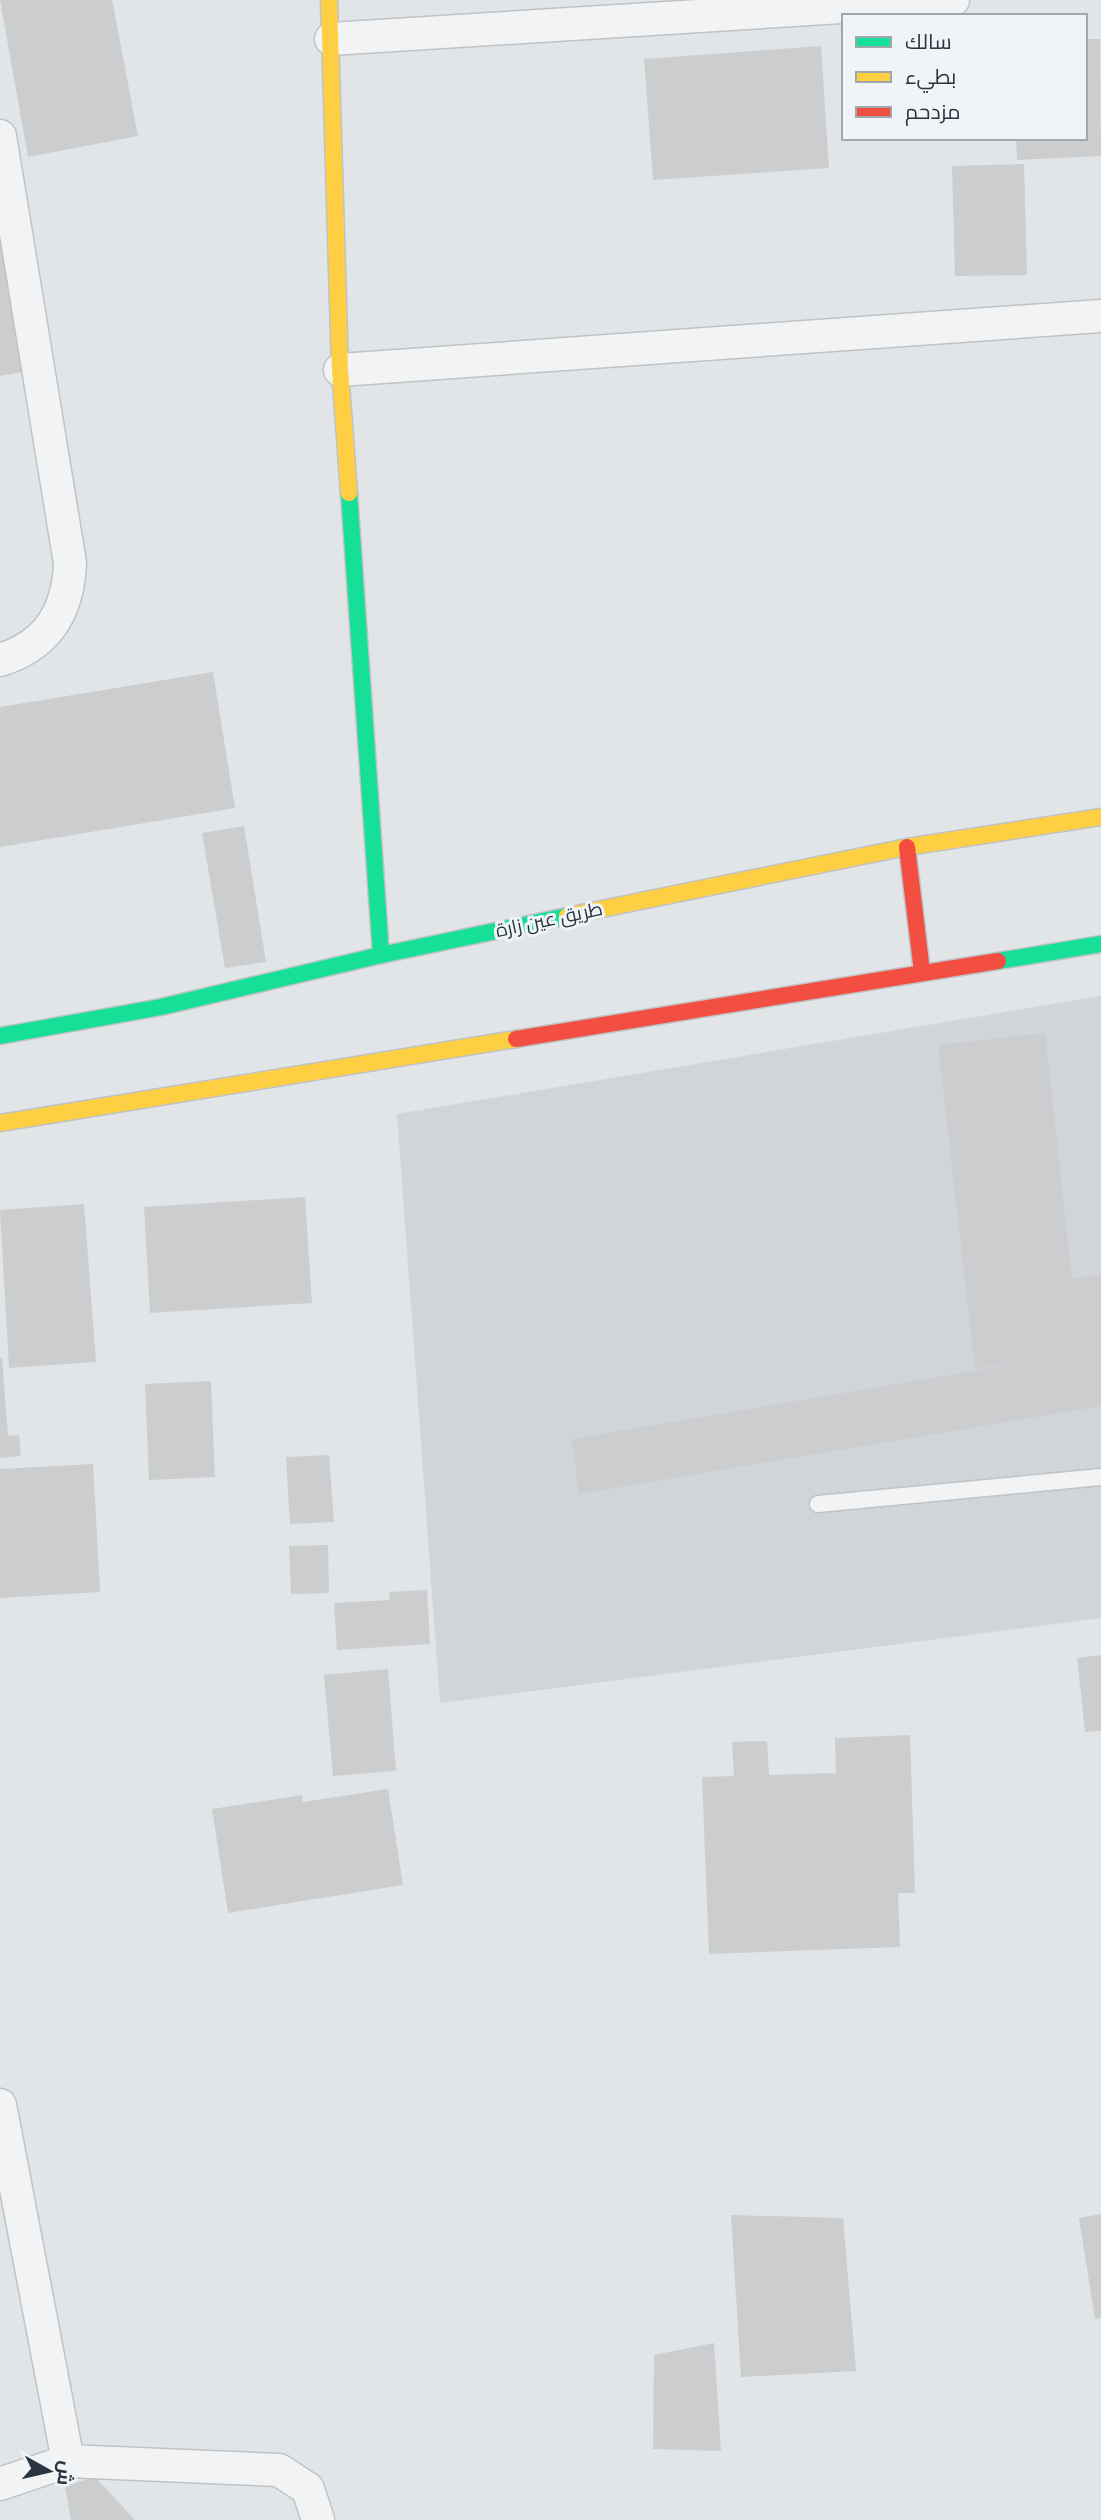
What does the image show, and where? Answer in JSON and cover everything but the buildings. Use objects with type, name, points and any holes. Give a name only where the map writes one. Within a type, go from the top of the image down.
[{"type":"main road","points":[[330,0],[340,370],[381,955]]},
{"type":"main road","name":"طريق عين زارة","points":[[0,1036],[161,1007],[381,955],[907,847],[1101,817]]},
{"type":"main road","points":[[907,847],[922,972]]},
{"type":"main road","points":[[0,1123],[1101,944]]},
{"type":"street","points":[[331,39],[953,0]]},
{"type":"street","points":[[0,136],[70,563],[65,601],[51,626],[31,647],[0,660]]},
{"type":"street","points":[[340,370],[1101,316]]},
{"type":"street","points":[[0,2105],[68,2461]]},
{"type":"street","points":[[0,2484],[68,2461],[279,2470],[308,2489],[318,2520]]},
{"type":"lane","points":[[818,1504],[1101,1477]]},
{"type":"shaded area","points":[[1101,996],[1101,1618],[440,1703],[397,1114]]},
{"type":"traffic: fast","points":[[349,493],[381,955]]},
{"type":"traffic: fast","points":[[0,1036],[161,1007],[381,955],[567,916]]},
{"type":"traffic: fast","points":[[998,961],[1101,944]]},
{"type":"traffic: slow","points":[[329,0],[340,370],[349,493]]},
{"type":"traffic: slow","points":[[567,916],[907,847],[1101,817]]},
{"type":"traffic: slow","points":[[0,1123],[516,1039]]},
{"type":"traffic: jam","points":[[907,847],[922,972]]},
{"type":"traffic: jam","points":[[516,1039],[998,961]]}]
